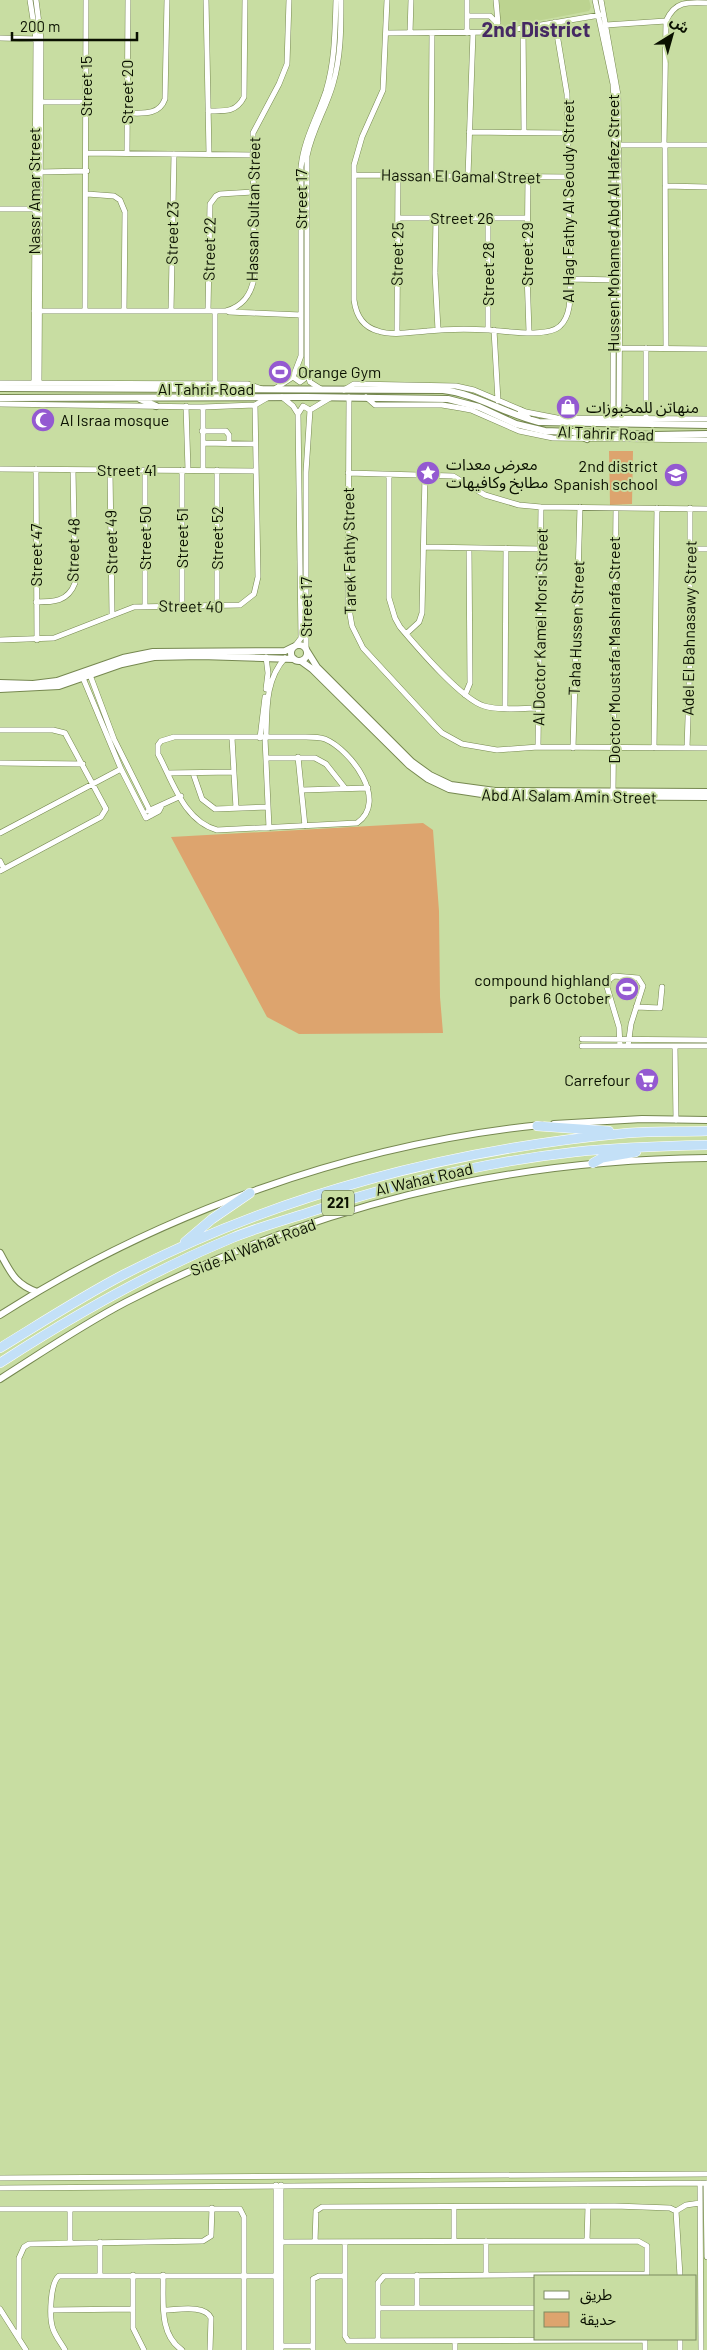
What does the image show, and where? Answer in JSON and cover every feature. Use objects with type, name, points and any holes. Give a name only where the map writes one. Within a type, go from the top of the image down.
[{"type":"highway","points":[[537,1126],[629,1133]]},
{"type":"highway","name":"Al Wahat Road","points":[[0,1348],[81,1298],[176,1250],[224,1228],[291,1204],[397,1172],[507,1148],[629,1133],[707,1131]]},
{"type":"highway","name":"Al Wahat Road","points":[[0,1363],[88,1308],[130,1285],[234,1237],[363,1194],[438,1174],[575,1152],[640,1147],[707,1146]]},
{"type":"highway","points":[[593,1163],[602,1158],[634,1152],[640,1147]]},
{"type":"highway","points":[[176,1250],[212,1219],[250,1193]]},
{"type":"street","name":"Nassr Amar Street","points":[[30,0],[38,38],[35,102],[34,209],[37,383]]},
{"type":"street","name":"Nassr Amar Street","points":[[36,0],[41,102],[41,209],[37,311]]},
{"type":"street","name":"Street 15","points":[[85,311],[87,194],[86,0]]},
{"type":"street","name":"Street 20","points":[[127,153],[128,0]]},
{"type":"street","points":[[127,113],[153,112],[161,108],[166,99],[167,0]]},
{"type":"street","points":[[206,0],[209,154]]},
{"type":"street","points":[[208,111],[229,111],[235,108],[244,97],[245,0]]},
{"type":"street","name":"Hassan Sultan Street","points":[[37,311],[215,312],[226,311],[240,305],[246,299],[253,286],[253,154],[255,128],[280,84],[287,64],[289,0]]},
{"type":"street","name":"Street 17","points":[[293,377],[301,356],[302,153],[330,74],[335,37],[336,0]]},
{"type":"street","name":"Street 17","points":[[307,372],[307,156],[313,134],[326,106],[338,66],[341,37],[341,0]]},
{"type":"street","name":"Al Hag Fathy Al Seoudy Street","points":[[387,0],[383,90],[362,137],[354,175],[355,309],[364,323],[379,332],[438,330],[529,332],[551,331],[560,327],[568,311],[570,279],[567,94],[556,22]]},
{"type":"street","points":[[410,33],[411,0]]},
{"type":"street","points":[[467,0],[470,33],[468,176]]},
{"type":"street","points":[[496,0],[498,29]]},
{"type":"street","name":"Hussen Mohamed Abd Al Hafez Street","points":[[595,0],[606,25],[618,95],[616,348],[613,419]]},
{"type":"street","name":"Hussen Mohamed Abd Al Hafez Street","points":[[601,0],[601,15],[613,84],[617,145]]},
{"type":"street","points":[[666,348],[664,145],[666,21],[673,8],[679,4],[707,2]]},
{"type":"street","points":[[387,33],[470,33],[524,28],[601,15]]},
{"type":"street","points":[[467,16],[490,16],[494,18],[498,29]]},
{"type":"street","points":[[606,25],[666,21]]},
{"type":"street","points":[[524,28],[524,132]]},
{"type":"street","points":[[431,176],[432,33]]},
{"type":"street","points":[[0,38],[38,38]]},
{"type":"street","points":[[35,102],[87,102]]},
{"type":"street","points":[[469,132],[568,133]]},
{"type":"street","points":[[617,145],[707,145]]},
{"type":"street","points":[[86,153],[253,154]]},
{"type":"street","name":"Street 23","points":[[171,311],[174,154]]},
{"type":"street","points":[[41,172],[87,171]]},
{"type":"street","name":"Hassan El Gamal Street","points":[[354,175],[568,177]]},
{"type":"street","name":"Street 25","points":[[397,332],[398,176]]},
{"type":"street","name":"Street 29","points":[[528,177],[529,332]]},
{"type":"street","points":[[665,186],[707,187]]},
{"type":"street","name":"Street 22","points":[[208,312],[210,204],[220,194],[253,192]]},
{"type":"street","points":[[87,194],[114,196],[123,205],[125,212],[124,311]]},
{"type":"street","points":[[0,209],[41,209]]},
{"type":"street","name":"Street 26","points":[[398,218],[527,218]]},
{"type":"street","points":[[436,218],[435,273],[438,330]]},
{"type":"street","name":"Street 28","points":[[488,218],[491,330],[498,401]]},
{"type":"street","points":[[570,279],[617,280]]},
{"type":"street","points":[[226,311],[301,315]]},
{"type":"street","points":[[215,312],[216,386],[214,394],[218,398]]},
{"type":"street","points":[[616,348],[707,349]]},
{"type":"street","name":"Hussen Mohamed Abd Al Hafez Street","points":[[616,348],[619,418]]},
{"type":"street","points":[[646,348],[646,418]]},
{"type":"street","points":[[272,389],[281,386],[293,377],[302,381],[307,372]]},
{"type":"street","points":[[307,372],[310,382],[321,390]]},
{"type":"street","points":[[63,383],[73,388]]},
{"type":"street","points":[[5,384],[63,383],[216,386]]},
{"type":"street","name":"Al Tahrir Road","points":[[0,388],[5,384],[73,388],[200,389],[216,386],[262,389],[344,390],[390,394],[404,398],[459,401],[526,427],[574,432],[655,435],[707,434]]},
{"type":"street","points":[[149,388],[158,384]]},
{"type":"street","points":[[344,390],[354,384],[447,385],[474,390],[521,411],[557,418],[707,419]]},
{"type":"street","points":[[200,389],[202,398]]},
{"type":"street","points":[[404,398],[402,393],[405,390]]},
{"type":"street","name":"Al Tahrir Road","points":[[0,398],[349,398],[390,394],[405,390],[462,393],[530,420],[553,423],[707,425]]},
{"type":"street","points":[[61,404],[70,397]]},
{"type":"street","points":[[136,397],[156,406]]},
{"type":"street","points":[[366,397],[375,406],[442,405],[460,408],[536,436],[587,439],[707,440]]},
{"type":"street","points":[[0,404],[255,406],[267,398]]},
{"type":"street","points":[[282,398],[293,406],[298,414],[303,406],[310,410],[330,398]]},
{"type":"street","name":"Tarek Fathy Street","points":[[349,398],[348,603],[352,626],[363,648],[435,726],[452,739],[468,745],[497,750],[538,747],[707,748]]},
{"type":"street","name":"Street 51","points":[[182,606],[186,406]]},
{"type":"street","name":"Street 40","points":[[0,640],[37,640],[63,636],[112,614],[145,606],[240,605],[254,594],[257,586],[255,406]]},
{"type":"street","points":[[203,407],[203,470]]},
{"type":"street","name":"Street 17","points":[[307,650],[306,472],[310,410]]},
{"type":"street","points":[[521,411],[530,420]]},
{"type":"street","name":"Street 17","points":[[294,646],[300,638],[301,603],[298,414]]},
{"type":"street","points":[[586,424],[592,418]]},
{"type":"street","points":[[646,418],[655,425]]},
{"type":"street","points":[[202,431],[226,431],[229,434],[229,443]]},
{"type":"street","points":[[574,432],[587,439]]},
{"type":"street","points":[[649,440],[655,435]]},
{"type":"street","points":[[202,443],[255,444]]},
{"type":"street","name":"Street 41","points":[[0,469],[255,470]]},
{"type":"street","name":"Street 47","points":[[36,469],[37,640]]},
{"type":"street","name":"Street 48","points":[[36,602],[60,600],[70,593],[75,583],[73,470]]},
{"type":"street","name":"Street 49","points":[[110,470],[112,614]]},
{"type":"street","name":"Street 50","points":[[145,470],[145,606]]},
{"type":"street","name":"Street 52","points":[[216,470],[217,606]]},
{"type":"street","points":[[348,473],[453,476],[484,495],[519,505],[541,507],[707,509]]},
{"type":"street","points":[[389,474],[389,598],[395,618],[406,634],[465,695],[484,706],[539,708]]},
{"type":"street","points":[[406,634],[419,622],[422,613],[425,475]]},
{"type":"street","name":"Al Doctor Kamel Morsi Street","points":[[538,747],[541,507]]},
{"type":"street","name":"Taha Hussen Street","points":[[574,748],[580,507]]},
{"type":"street","name":"Doctor Moustafa Mashrafa Street","points":[[613,794],[616,508]]},
{"type":"street","points":[[654,748],[656,508]]},
{"type":"street","name":"Adel El Bahnasawy Street","points":[[687,748],[690,658],[690,508]]},
{"type":"street","points":[[424,547],[541,549]]},
{"type":"street","points":[[465,695],[470,683],[470,548]]},
{"type":"street","points":[[506,548],[506,708]]},
{"type":"street","points":[[690,549],[707,549]]},
{"type":"street","points":[[300,645],[307,650],[307,656],[297,660],[291,654],[294,646],[300,645]]},
{"type":"street","name":"Abd Al Salam Amin Street","points":[[0,683],[33,684],[57,681],[132,655],[153,652],[285,651],[294,646]]},
{"type":"street","name":"Abd Al Salam Amin Street","points":[[307,650],[313,663],[365,719]]},
{"type":"street","name":"Abd Al Salam Amin Street","points":[[0,689],[46,688],[143,659],[190,653]]},
{"type":"street","name":"Abd Al Salam Amin Street","points":[[201,653],[285,657],[297,660],[312,669],[421,769],[451,785],[495,791],[706,796]]},
{"type":"street","points":[[266,657],[268,673],[264,738],[269,828]]},
{"type":"street","points":[[267,692],[272,677],[285,657]]},
{"type":"street","points":[[87,677],[121,769],[148,813]]},
{"type":"street","points":[[87,677],[148,813]]},
{"type":"street","points":[[0,730],[60,730],[70,738],[104,804],[105,814],[2,870],[0,860]]},
{"type":"street","points":[[306,737],[325,740],[334,744],[352,762],[368,788],[370,805],[368,812],[357,823],[217,830],[207,827],[192,816],[157,750],[161,741],[165,738],[232,738],[306,737]]},
{"type":"street","points":[[232,738],[236,808]]},
{"type":"street","points":[[266,758],[315,758],[326,764],[345,788]]},
{"type":"street","points":[[298,758],[305,826]]},
{"type":"street","points":[[0,763],[83,764]]},
{"type":"street","points":[[0,833],[121,769]]},
{"type":"street","points":[[168,773],[234,772]]},
{"type":"street","points":[[192,773],[198,791],[208,805],[215,809],[268,807]]},
{"type":"street","points":[[302,790],[368,788]]},
{"type":"street","points":[[148,813],[156,806],[161,807],[181,796]]},
{"type":"street","points":[[620,1046],[619,1027],[607,987],[611,978],[634,976],[641,981],[642,990],[630,1027],[628,1046]]},
{"type":"street","points":[[636,1007],[660,1008],[662,987]]},
{"type":"street","points":[[619,1027],[630,1027]]},
{"type":"street","points":[[582,1039],[707,1040]]},
{"type":"street","points":[[582,1046],[707,1046]]},
{"type":"street","points":[[675,1046],[676,1120]]},
{"type":"street","points":[[0,1315],[94,1260],[151,1232],[250,1193],[324,1169],[417,1146],[537,1126],[580,1121],[707,1120]]},
{"type":"street","name":"Side Al Wahat Road","points":[[0,1379],[124,1303],[202,1264],[307,1224],[425,1190],[511,1172],[641,1158],[707,1158]]},
{"type":"street","points":[[0,1253],[18,1284],[37,1292]]},
{"type":"street","points":[[634,2174],[634,2184]]},
{"type":"street","points":[[0,2178],[707,2174]]},
{"type":"street","points":[[611,2175],[612,2184]]},
{"type":"street","points":[[223,2176],[226,2180],[224,2186]]},
{"type":"street","points":[[241,2186],[238,2181],[242,2176]]},
{"type":"street","points":[[377,2176],[377,2185]]},
{"type":"street","points":[[392,2176],[389,2181],[392,2185]]},
{"type":"street","points":[[0,2188],[704,2183]]},
{"type":"street","points":[[701,2350],[700,2203],[704,2183]]},
{"type":"street","points":[[704,2183],[707,2257]]},
{"type":"street","points":[[278,2186],[276,2276],[281,2348],[313,2348],[313,2279],[319,2276],[345,2276]]},
{"type":"street","points":[[676,2211],[686,2205],[700,2203]]},
{"type":"street","points":[[276,2350],[281,2242],[278,2204]]},
{"type":"street","points":[[315,2242],[316,2211],[319,2207],[588,2206],[670,2208],[676,2211]]},
{"type":"street","points":[[587,2241],[588,2206]]},
{"type":"street","points":[[454,2207],[454,2241]]},
{"type":"street","points":[[18,2338],[20,2252],[29,2244],[35,2242],[208,2240],[212,2232],[212,2208]]},
{"type":"street","points":[[0,2209],[236,2208],[243,2213],[244,2350]]},
{"type":"street","points":[[70,2209],[70,2242]]},
{"type":"street","points":[[676,2211],[680,2275]]},
{"type":"street","points":[[486,2241],[486,2275]]},
{"type":"street","points":[[281,2242],[642,2241],[647,2250],[647,2275],[388,2275],[380,2278],[378,2283],[378,2341]]},
{"type":"street","points":[[100,2242],[100,2274]]},
{"type":"street","points":[[345,2242],[346,2340],[645,2340],[645,2350]]},
{"type":"street","points":[[65,2350],[53,2329],[52,2310],[53,2283],[56,2278],[67,2274],[276,2276]]},
{"type":"street","points":[[133,2274],[134,2333],[144,2350]]},
{"type":"street","points":[[163,2275],[165,2322],[169,2336],[182,2350]]},
{"type":"street","points":[[417,2275],[417,2308]]},
{"type":"street","points":[[378,2308],[534,2308]]},
{"type":"street","points":[[0,2309],[26,2350]]},
{"type":"street","points":[[52,2310],[133,2309]]},
{"type":"street","points":[[164,2310],[202,2310],[210,2314],[212,2318],[210,2350]]},
{"type":"street","points":[[455,2341],[455,2350]]},
{"type":"shaded area","points":[[498,0],[589,0],[591,7],[589,11],[500,28]]},
{"type":"green space","points":[[609,451],[633,451],[632,504],[610,505]]},
{"type":"green space","points":[[423,823],[433,830],[439,911],[440,997],[443,1033],[299,1034],[267,1017],[171,837]]},
{"type":"place","name":"Orange Gym","points":[[280,372]]},
{"type":"place","name":"منهاتن للمخبوزات","points":[[568,407]]},
{"type":"place","name":"Al Israa mosque","points":[[43,420]]},
{"type":"place","name":"معرض معدات مطابخ وكافيهات","points":[[428,473]]},
{"type":"place","name":"2nd district Spanish school","points":[[676,475]]},
{"type":"place","name":"compound highland park 6 October","points":[[627,989]]},
{"type":"place","name":"Carrefour","points":[[647,1080]]},
{"type":"district","name":"2nd District","points":[[536,30]]}]
